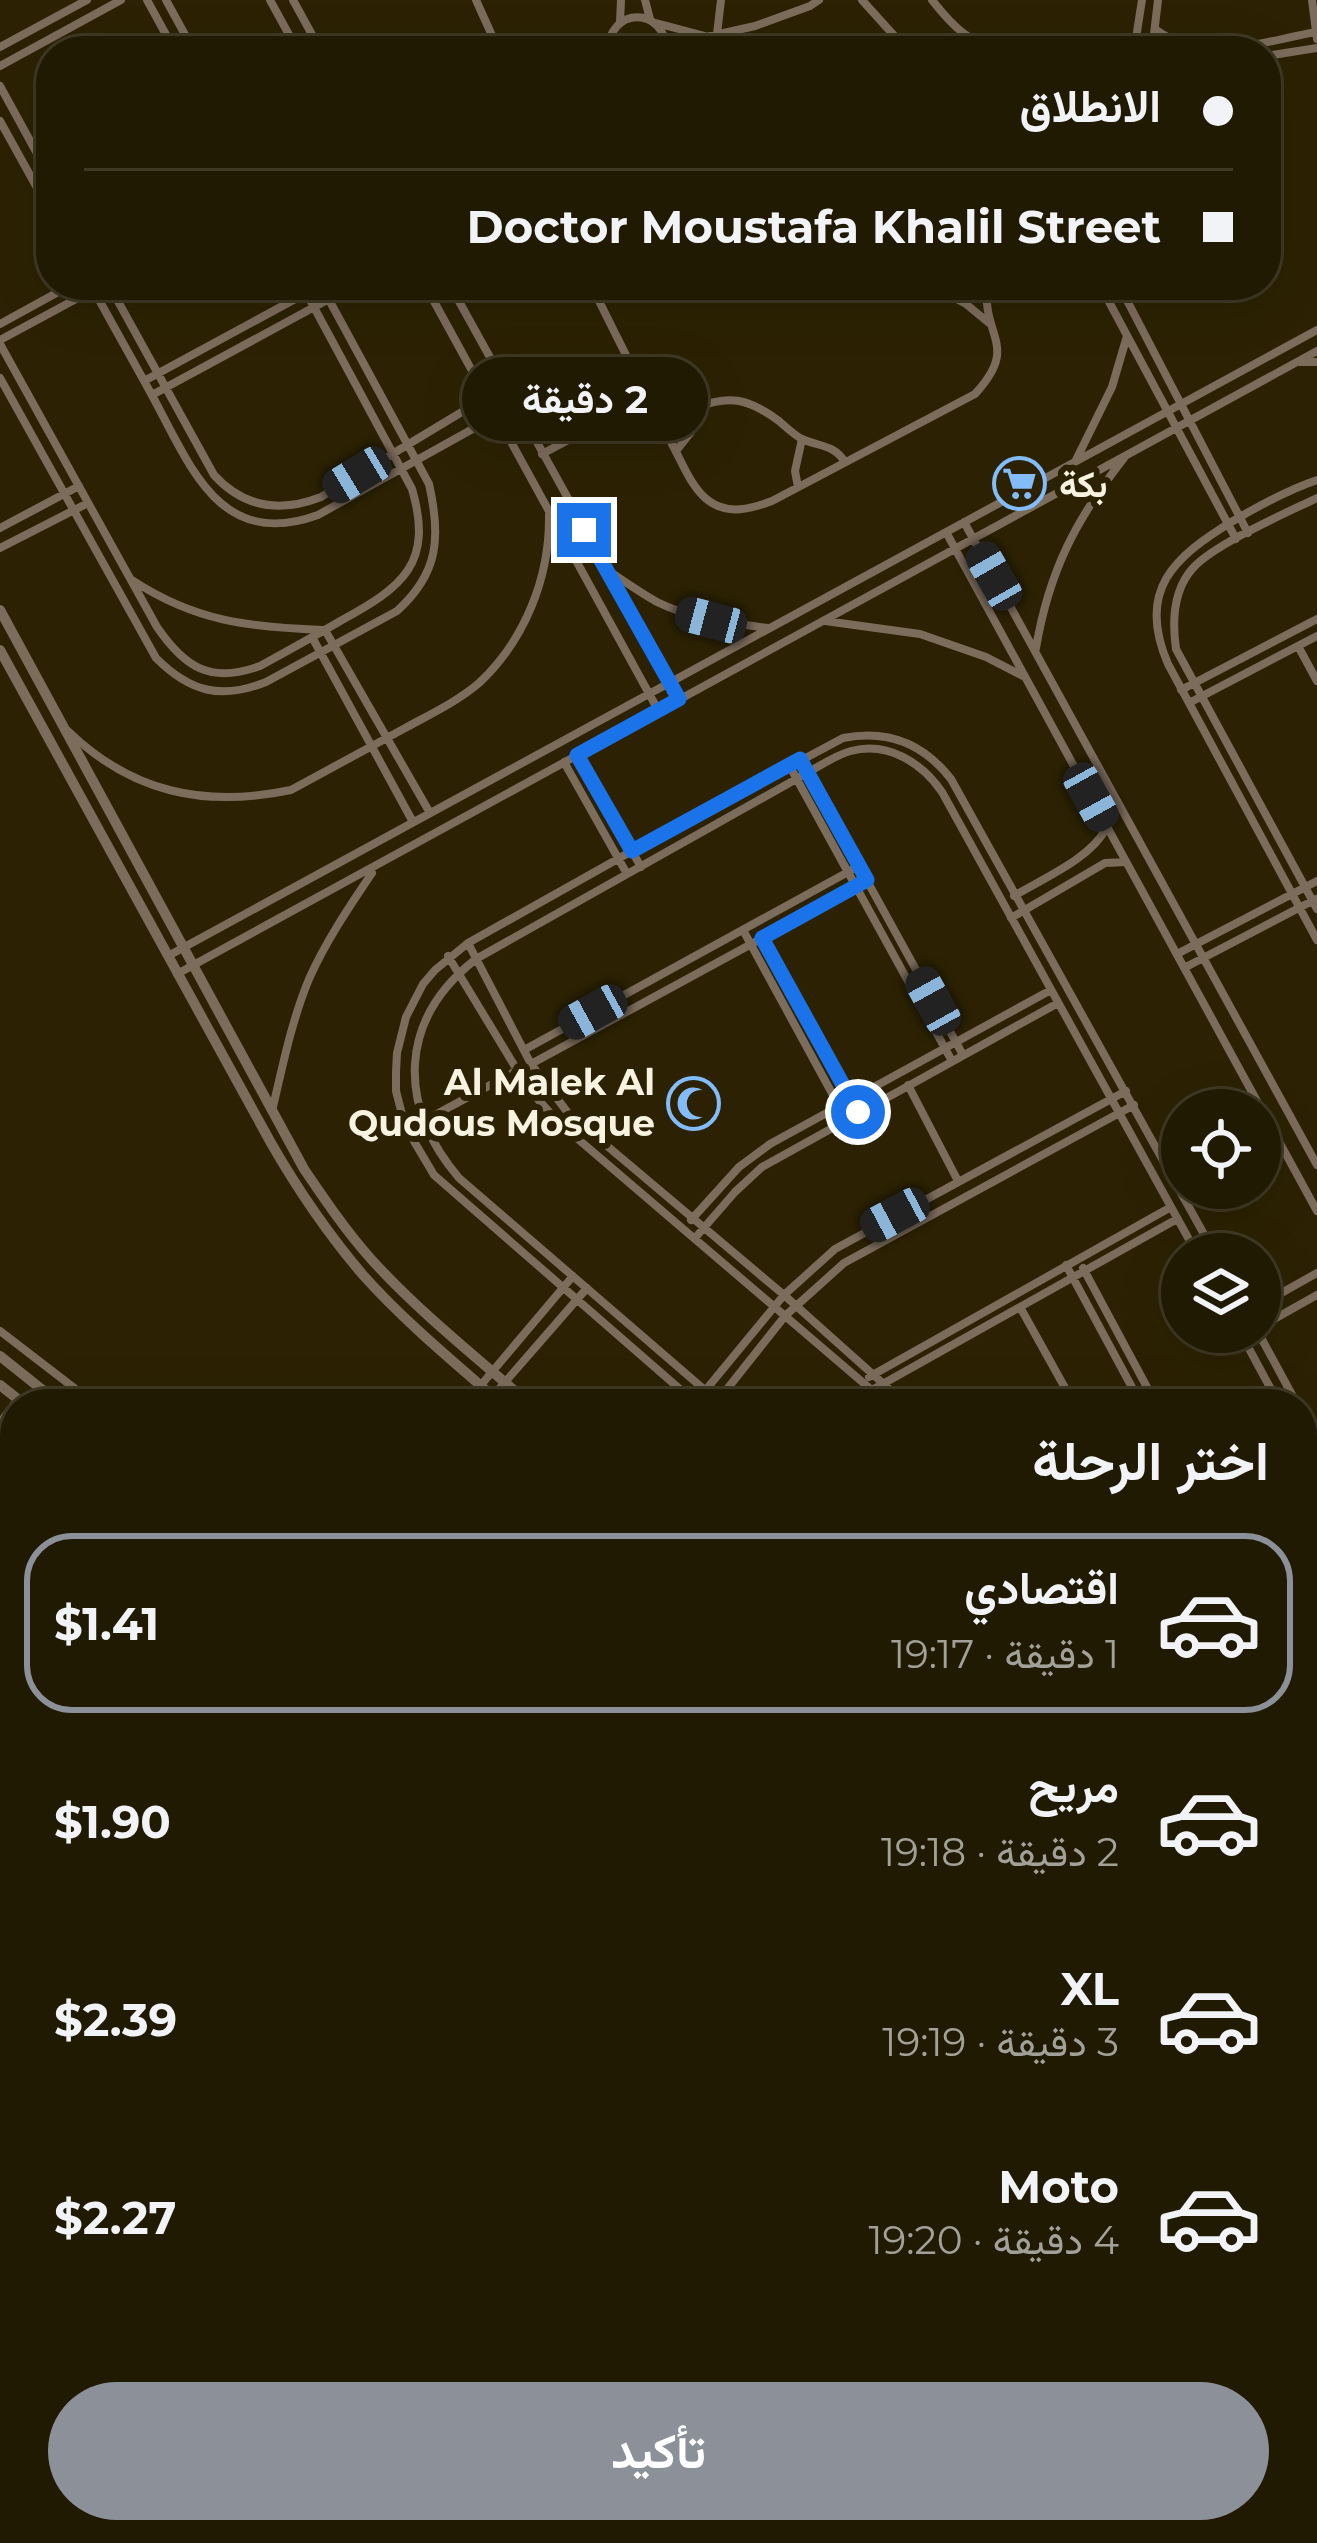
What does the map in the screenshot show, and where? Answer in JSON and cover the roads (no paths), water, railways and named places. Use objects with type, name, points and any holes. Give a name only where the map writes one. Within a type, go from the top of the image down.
[{"type":"street","points":[[0,46],[87,0]]},
{"type":"street","points":[[55,36],[122,0]]},
{"type":"street","points":[[147,0],[167,36]]},
{"type":"street","points":[[166,0],[186,36]]},
{"type":"street","points":[[270,0],[290,36]]},
{"type":"street","points":[[293,0],[313,36]]},
{"type":"street","points":[[476,0],[492,36]]},
{"type":"street","points":[[620,23],[621,0]]},
{"type":"street","points":[[645,0],[652,21],[664,36]]},
{"type":"street","points":[[711,36],[721,0]]},
{"type":"street","points":[[610,36],[630,18],[711,36],[788,16],[819,0]]},
{"type":"street","points":[[862,0],[894,36]]},
{"type":"street","points":[[932,0],[966,36]]},
{"type":"street","points":[[1136,36],[1142,0]]},
{"type":"street","points":[[1154,36],[1158,0]]},
{"type":"street","points":[[1312,0],[1317,38]]},
{"type":"street","points":[[1155,29],[1166,36]]},
{"type":"street","points":[[1281,42],[1317,38]]},
{"type":"street","points":[[1281,51],[1317,38]]},
{"type":"street","points":[[0,66],[36,47]]},
{"type":"street","points":[[0,86],[36,143]]},
{"type":"street","points":[[0,121],[36,186]]},
{"type":"street","points":[[0,324],[44,300]]},
{"type":"street","points":[[74,300],[0,342],[157,628],[183,660],[213,673],[244,672],[386,596],[409,569],[419,531],[418,509],[402,470],[310,300]]},
{"type":"street","points":[[106,300],[191,469],[215,500],[249,520],[272,525],[318,515],[496,416]]},
{"type":"street","points":[[108,300],[158,374],[205,460],[226,488],[256,504],[278,508],[321,497],[485,398]]},
{"type":"street","points":[[144,381],[285,300]]},
{"type":"street","points":[[152,395],[327,300]]},
{"type":"street","points":[[0,378],[156,658],[187,683],[205,690],[247,690],[398,610],[414,596],[434,558],[435,510],[429,484],[330,300]]},
{"type":"street","points":[[432,300],[658,710]]},
{"type":"street","points":[[458,300],[679,699]]},
{"type":"street","points":[[598,300],[699,492],[731,510],[751,509],[798,488],[975,394],[990,378],[999,357],[986,300]]},
{"type":"street","points":[[959,300],[990,325]]},
{"type":"street","points":[[1109,300],[1236,539]]},
{"type":"street","points":[[1127,300],[1247,533]]},
{"type":"street","points":[[168,956],[1317,330]]},
{"type":"street","points":[[1075,461],[1107,400],[1128,334]]},
{"type":"street","points":[[177,974],[1317,351]]},
{"type":"street","points":[[1296,362],[1317,362]]},
{"type":"street","points":[[542,454],[647,398],[672,398],[696,407],[732,398],[772,416],[802,439],[832,448],[845,462]]},
{"type":"street","points":[[676,451],[691,431],[696,407]]},
{"type":"street","points":[[798,488],[795,471],[802,439]]},
{"type":"street","points":[[1036,650],[1060,560],[1089,505],[1126,455]]},
{"type":"street","points":[[191,469],[205,460]]},
{"type":"street","points":[[1317,480],[1228,524],[1175,562],[1156,615],[1158,637],[1181,690],[1317,940]]},
{"type":"street","points":[[0,528],[79,486]]},
{"type":"street","points":[[1184,968],[1316,903],[1176,649],[1174,612],[1178,595],[1197,563],[1317,498]]},
{"type":"street","points":[[0,548],[88,503]]},
{"type":"street","points":[[249,520],[256,504]]},
{"type":"street","points":[[67,729],[119,770],[160,788],[203,797],[244,798],[291,790],[477,684],[515,640],[527,616],[550,541],[549,514]]},
{"type":"street","points":[[964,522],[1317,1165]]},
{"type":"street","points":[[946,532],[1317,1211]]},
{"type":"street","points":[[606,569],[679,611],[769,628]]},
{"type":"street","points":[[131,579],[172,604],[216,620],[263,628],[325,630]]},
{"type":"street","points":[[0,610],[304,1169],[370,1258],[513,1389]]},
{"type":"street","points":[[1181,690],[1317,619]]},
{"type":"street","points":[[824,620],[920,634],[970,650],[1026,677]]},
{"type":"street","points":[[325,630],[430,813]]},
{"type":"street","points":[[312,637],[413,822]]},
{"type":"street","points":[[1189,703],[1314,638],[1317,652]]},
{"type":"street","points":[[1298,646],[1317,681]]},
{"type":"street","points":[[0,650],[281,1160],[336,1242],[396,1310],[485,1389]]},
{"type":"street","points":[[679,1389],[448,1190],[423,1160],[405,1126],[397,1090],[400,1035],[413,1000],[448,956],[827,744],[861,734],[896,737],[927,753],[951,779],[1204,1233]]},
{"type":"street","points":[[705,1389],[459,1178],[422,1122],[416,1087],[420,1034],[433,1004],[476,959],[852,751],[869,749],[904,757],[942,792],[1161,1189]]},
{"type":"street","points":[[577,755],[641,867]]},
{"type":"street","points":[[800,759],[963,1055]]},
{"type":"street","points":[[564,762],[628,874]]},
{"type":"street","points":[[789,765],[952,1061]]},
{"type":"street","points":[[1003,902],[1088,850],[1107,826]]},
{"type":"street","points":[[1011,917],[1105,862],[1126,862]]},
{"type":"street","points":[[523,1051],[859,866]]},
{"type":"street","points":[[273,1107],[287,1042],[308,982],[375,868]]},
{"type":"street","points":[[531,1064],[867,880]]},
{"type":"street","points":[[1177,954],[1317,881]]},
{"type":"street","points":[[755,924],[858,1112]]},
{"type":"street","points":[[743,930],[846,1119]]},
{"type":"street","points":[[468,943],[523,1051],[568,1113],[888,1389]]},
{"type":"street","points":[[448,956],[528,1088],[558,1122],[871,1389]]},
{"type":"street","points":[[683,1228],[754,1155],[1051,990]]},
{"type":"street","points":[[695,1238],[762,1167],[1058,1003]]},
{"type":"street","points":[[422,1122],[518,1070]]},
{"type":"street","points":[[908,1085],[958,1181]]},
{"type":"street","points":[[707,1389],[784,1295],[835,1249],[1126,1091]]},
{"type":"street","points":[[729,1389],[785,1316],[827,1276],[871,1246],[1133,1105]]},
{"type":"street","points":[[861,1381],[1167,1209]]},
{"type":"street","points":[[1172,1209],[1186,1233]]},
{"type":"street","points":[[874,1389],[1178,1219]]},
{"type":"street","points":[[1078,1259],[1148,1389]]},
{"type":"street","points":[[1066,1265],[1133,1389]]},
{"type":"street","points":[[1281,1293],[1317,1273]]},
{"type":"street","points":[[481,1386],[573,1276]]},
{"type":"street","points":[[503,1389],[587,1288]]},
{"type":"street","points":[[1281,1315],[1317,1295]]},
{"type":"street","points":[[1020,1306],[1066,1389]]},
{"type":"street","points":[[0,1330],[76,1389]]},
{"type":"street","points":[[1258,1353],[1273,1389]]},
{"type":"street","points":[[1264,1353],[1289,1389]]},
{"type":"street","points":[[0,1356],[41,1389]]},
{"type":"place","name":"بكة","points":[[1020,484]]},
{"type":"place","name":"Al Malek Al Qudous Mosque","points":[[694,1103]]}]
